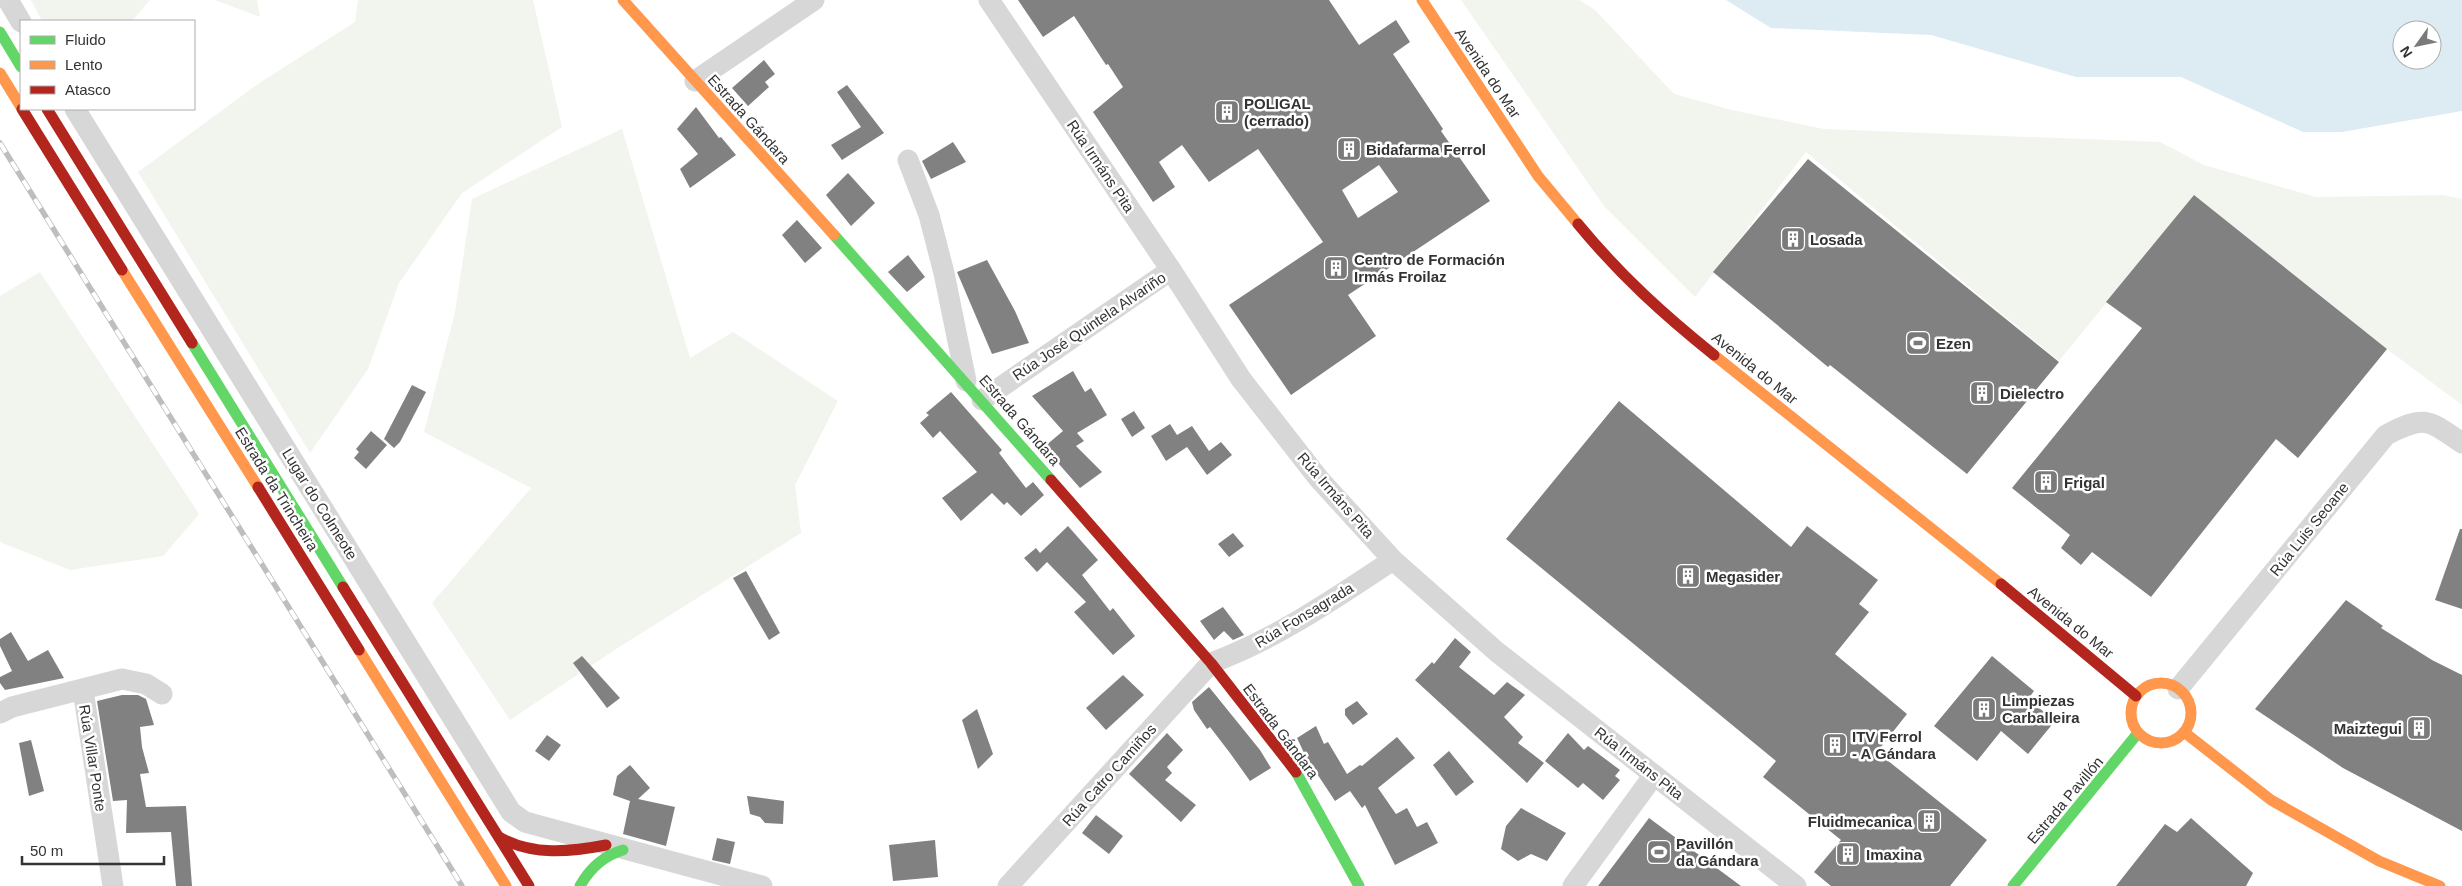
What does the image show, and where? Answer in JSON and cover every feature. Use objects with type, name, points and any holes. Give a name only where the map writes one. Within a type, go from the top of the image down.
[{"type":"main road","name":"Estrada Gándara","points":[[623,0],[966,381],[1211,663],[1291,764],[1313,800],[1359,886]]},
{"type":"main road","name":"Avenida do Mar","points":[[1422,0],[1538,176],[1599,250],[1658,310],[2002,585],[2136,696]]},
{"type":"main road","points":[[0,32],[20,65]]},
{"type":"main road","name":"Estrada da Trincheira","points":[[0,73],[20,105]]},
{"type":"main road","name":"Estrada da Trincheira","points":[[23,110],[506,886]]},
{"type":"main road","name":"Estrada da Trincheira","points":[[48,110],[529,886]]},
{"type":"main road","points":[[2157,683],[2172,685],[2178,689],[2187,699],[2191,711],[2189,723],[2184,732],[2176,738],[2158,742],[2138,733],[2132,717],[2132,707],[2136,696],[2142,690],[2157,683]]},
{"type":"main road","points":[[2184,732],[2271,800],[2379,861],[2440,886]]},
{"type":"main road","name":"Estrada Pavillón","points":[[2012,886],[2138,733]]},
{"type":"main road","points":[[499,837],[513,846],[537,849],[615,847],[616,851],[597,862],[589,870],[580,886]]},
{"type":"street","points":[[8,0],[20,20]]},
{"type":"street","points":[[694,81],[814,0]]},
{"type":"street","name":"Rúa Irmáns Pita","points":[[989,0],[1171,270],[1241,379],[1319,479],[1394,560],[1497,652],[1796,886]]},
{"type":"street","name":"Lugar do Colmeote","points":[[76,110],[511,812],[525,822],[762,886]]},
{"type":"street","points":[[908,160],[930,216],[944,273],[966,381]]},
{"type":"street","name":"Rúa José Quintela Alvariño","points":[[982,400],[1171,270]]},
{"type":"street","name":"Rúa Luis Seoane","points":[[2178,689],[2386,435],[2410,423],[2432,423],[2462,444]]},
{"type":"street","name":"Rúa Fonsagrada","points":[[1211,663],[1244,651],[1343,593],[1394,560]]},
{"type":"street","name":"Rúa Catro Camiños","points":[[1008,886],[1211,663]]},
{"type":"street","points":[[0,713],[12,707],[122,679],[146,684],[162,694]]},
{"type":"street","name":"Rúa Villar Ponte","points":[[83,690],[113,886]]},
{"type":"street","points":[[1573,886],[1654,775]]},
{"type":"shaded area","points":[[31,0],[150,0],[133,20],[41,20]]},
{"type":"shaded area","points":[[215,0],[257,0],[260,17]]},
{"type":"shaded area","points":[[358,0],[533,0],[562,127],[462,193],[399,283],[368,369],[310,453],[138,172],[258,84],[355,22]]},
{"type":"shaded area","points":[[1461,0],[1579,0],[1595,10],[1674,94],[1732,110],[1824,129],[2160,142],[2204,165],[2316,197],[2443,195],[2462,199],[2462,405],[2387,349],[2194,195],[2059,361],[1806,152],[1695,297],[1604,206]]},
{"type":"shaded area","points":[[1726,0],[2462,0],[2462,111],[2342,132],[2303,132],[2181,77],[2076,77],[1931,35],[1771,28]]},
{"type":"shaded area","points":[[622,129],[690,358],[733,332],[838,401],[795,485],[801,533],[616,649],[510,720],[432,603],[531,488],[424,432],[455,312],[472,199]]},
{"type":"shaded area","points":[[40,272],[199,514],[163,556],[70,570],[0,542],[0,296]]},
{"type":"building","points":[[1018,0],[1329,0],[1359,45],[1396,20],[1410,42],[1393,54],[1443,129],[1441,131],[1490,201],[1348,295],[1376,336],[1291,395],[1229,305],[1323,242],[1258,149],[1209,182],[1182,145],[1159,162],[1175,187],[1153,202],[1093,112],[1123,87],[1108,64],[1106,65],[1074,16],[1043,37]],"holes":[[[1379,165],[1398,192],[1358,218],[1342,190]]]},
{"type":"building","points":[[764,60],[775,74],[765,82],[769,87],[748,106],[732,88]]},
{"type":"building","points":[[847,85],[884,133],[842,160],[831,145],[861,127],[837,92]]},
{"type":"building","points":[[696,107],[719,138],[721,137],[736,155],[690,188],[680,169],[698,154],[677,129]]},
{"type":"building","points":[[953,142],[966,162],[931,179],[922,161]]},
{"type":"building","points":[[1808,159],[2059,362],[1967,474],[1830,365],[1828,367],[1713,272]]},
{"type":"building","points":[[848,173],[875,203],[851,226],[826,195]]},
{"type":"building","points":[[2194,195],[2387,349],[2298,458],[2276,439],[2151,597],[2092,552],[2081,565],[2061,548],[2070,535],[2012,488],[2142,328],[2106,302]]},
{"type":"building","points":[[797,220],[822,248],[805,263],[782,235]]},
{"type":"building","points":[[908,255],[925,277],[907,292],[888,272]]},
{"type":"building","points":[[987,260],[1015,311],[1029,343],[992,354],[957,272]]},
{"type":"building","points":[[1073,371],[1085,392],[1091,388],[1107,415],[1077,433],[1084,441],[1076,446],[1102,472],[1080,488],[1044,447],[1063,431],[1032,396]]},
{"type":"building","points":[[412,385],[426,392],[400,442],[394,448],[384,439]]},
{"type":"building","points":[[951,392],[1002,450],[999,453],[1026,488],[1033,482],[1044,495],[1021,516],[1007,502],[1004,505],[992,493],[961,521],[942,498],[977,472],[940,431],[933,438],[920,423],[929,415],[926,413]]},
{"type":"building","name":"Megasider","points":[[1619,401],[1791,547],[1807,526],[1878,580],[1859,604],[1869,612],[1835,654],[1907,714],[1877,752],[1987,840],[1950,886],[1831,886],[1814,872],[1841,840],[1763,777],[1776,761],[1506,539]]},
{"type":"building","points":[[1134,411],[1145,428],[1132,437],[1121,419]]},
{"type":"building","points":[[1170,424],[1177,435],[1192,426],[1209,451],[1221,442],[1232,455],[1207,475],[1187,447],[1166,461],[1151,436]]},
{"type":"building","points":[[371,431],[387,445],[366,469],[354,458],[359,452],[356,449]]},
{"type":"building","points":[[1068,526],[1098,560],[1082,575],[1110,611],[1113,608],[1135,636],[1113,655],[1074,612],[1086,602],[1047,562],[1037,572],[1024,558],[1036,548],[1040,553]]},
{"type":"building","points":[[2460,529],[2462,529],[2462,609],[2435,600]]},
{"type":"building","points":[[1233,533],[1244,546],[1229,557],[1218,544]]},
{"type":"building","points":[[746,571],[780,633],[769,640],[733,578]]},
{"type":"building","points":[[2346,600],[2383,626],[2381,628],[2432,660],[2462,675],[2462,831],[2343,768],[2255,709]]},
{"type":"building","points":[[1223,607],[1244,635],[1233,640],[1224,631],[1214,640],[1200,621]]},
{"type":"building","points":[[11,632],[28,661],[48,650],[64,678],[5,690],[0,683],[0,677],[12,671],[0,646],[0,639]]},
{"type":"building","points":[[1455,638],[1471,652],[1459,667],[1494,695],[1507,682],[1525,695],[1504,717],[1523,737],[1518,743],[1544,763],[1527,783],[1415,680],[1432,662],[1434,664]]},
{"type":"building","points":[[582,656],[620,698],[607,708],[573,663]]},
{"type":"building","name":"Limpiezas Carballeira","points":[[1992,656],[2034,691],[2028,699],[2055,721],[2028,754],[2001,731],[1977,761],[1934,726]]},
{"type":"building","points":[[1123,675],[1144,695],[1106,730],[1086,708]]},
{"type":"building","points":[[1209,687],[1260,750],[1271,768],[1250,781],[1210,727],[1207,729],[1194,710],[1192,702]]},
{"type":"building","points":[[122,695],[138,695],[146,699],[154,725],[140,727],[142,747],[149,773],[140,774],[146,807],[186,806],[192,886],[176,886],[171,832],[126,833],[127,800],[113,801],[97,701]]},
{"type":"building","points":[[1357,701],[1368,714],[1353,725],[1345,715],[1345,709]]},
{"type":"building","points":[[977,709],[993,754],[978,769],[962,720]]},
{"type":"building","points":[[1316,726],[1324,744],[1328,742],[1347,774],[1360,765],[1362,766],[1397,737],[1415,758],[1378,788],[1396,814],[1407,808],[1417,827],[1427,822],[1438,843],[1395,865],[1365,805],[1362,808],[1350,791],[1335,801],[1306,757],[1297,738]]},
{"type":"building","points":[[1167,733],[1183,750],[1167,767],[1172,773],[1165,780],[1196,805],[1181,822],[1129,774]]},
{"type":"building","points":[[1568,733],[1584,750],[1588,746],[1620,770],[1615,776],[1620,780],[1603,800],[1583,783],[1578,788],[1545,761]]},
{"type":"building","points":[[547,735],[561,745],[549,761],[535,751]]},
{"type":"building","points":[[31,740],[44,791],[29,796],[19,743]]},
{"type":"building","points":[[1449,751],[1474,782],[1456,796],[1433,765]]},
{"type":"building","points":[[630,765],[650,788],[638,799],[675,807],[666,846],[623,834],[630,801],[613,795],[617,776]]},
{"type":"building","points":[[747,796],[784,801],[783,824],[765,823],[760,817],[750,814]]},
{"type":"building","points":[[1521,808],[1566,833],[1547,861],[1531,854],[1518,861],[1501,849],[1506,826]]},
{"type":"building","points":[[1096,815],[1123,836],[1109,854],[1082,833]]},
{"type":"building","name":"Pavillón da Gándara","points":[[1649,818],[1741,886],[1598,886]]},
{"type":"building","points":[[2191,818],[2253,873],[2246,886],[2116,886],[2165,824],[2177,832]]},
{"type":"building","points":[[717,838],[735,842],[730,864],[712,860]]},
{"type":"building","points":[[935,840],[938,877],[893,881],[889,845]]},
{"type":"railway","points":[[0,143],[462,886]]},
{"type":"traffic: fast","points":[[0,32],[20,65]]},
{"type":"traffic: fast","points":[[834,235],[1051,480]]},
{"type":"traffic: fast","points":[[192,343],[343,587]]},
{"type":"traffic: fast","points":[[2013,886],[2138,733]]},
{"type":"traffic: fast","points":[[1296,772],[1359,886]]},
{"type":"traffic: fast","points":[[580,886],[588,874],[603,859],[623,850]]},
{"type":"traffic: slow","points":[[623,0],[834,235]]},
{"type":"traffic: slow","points":[[1422,0],[1538,176],[1578,224]]},
{"type":"traffic: slow","points":[[0,73],[20,105]]},
{"type":"traffic: slow","points":[[122,270],[258,487]]},
{"type":"traffic: slow","points":[[1714,355],[2001,584]]},
{"type":"traffic: slow","points":[[359,650],[506,886]]},
{"type":"traffic: slow","points":[[2161,683],[2177,688],[2182,692],[2186,697],[2191,713],[2186,729],[2182,734],[2177,738],[2161,743],[2145,738],[2140,734],[2136,729],[2131,713],[2136,697],[2140,692],[2145,688],[2161,683]]},
{"type":"traffic: slow","points":[[2184,732],[2271,800],[2379,861],[2440,886]]},
{"type":"traffic: jam","points":[[23,110],[122,270]]},
{"type":"traffic: jam","points":[[48,110],[192,343]]},
{"type":"traffic: jam","points":[[1578,224],[1643,293],[1714,355]]},
{"type":"traffic: jam","points":[[1051,480],[1211,663],[1296,772]]},
{"type":"traffic: jam","points":[[258,487],[359,650]]},
{"type":"traffic: jam","points":[[2001,584],[2136,696]]},
{"type":"traffic: jam","points":[[343,587],[529,886]]},
{"type":"traffic: jam","points":[[499,837],[525,847],[551,851],[565,851],[606,845]]},
{"type":"place","name":"POLIGAL (cerrado)","points":[[1227,112]]},
{"type":"place","name":"Bidafarma Ferrol","points":[[1349,149]]},
{"type":"place","name":"Losada","points":[[1793,239]]},
{"type":"place","name":"Centro de Formación Irmás Froilaz","points":[[1336,268]]},
{"type":"place","name":"Ezen","points":[[1918,343]]},
{"type":"place","name":"Dielectro","points":[[1982,393]]},
{"type":"place","name":"Frigal","points":[[2046,482]]},
{"type":"place","name":"Megasider","points":[[1688,576]]},
{"type":"place","name":"Limpiezas Carballeira","points":[[1984,709]]},
{"type":"place","name":"Maiztegui","points":[[2419,728]]},
{"type":"place","name":"ITV Ferrol - A Gándara","points":[[1835,745]]},
{"type":"place","name":"Fluidmecanica","points":[[1929,821]]},
{"type":"place","name":"Pavillón da Gándara","points":[[1659,852]]},
{"type":"place","name":"Imaxina","points":[[1848,854]]}]
